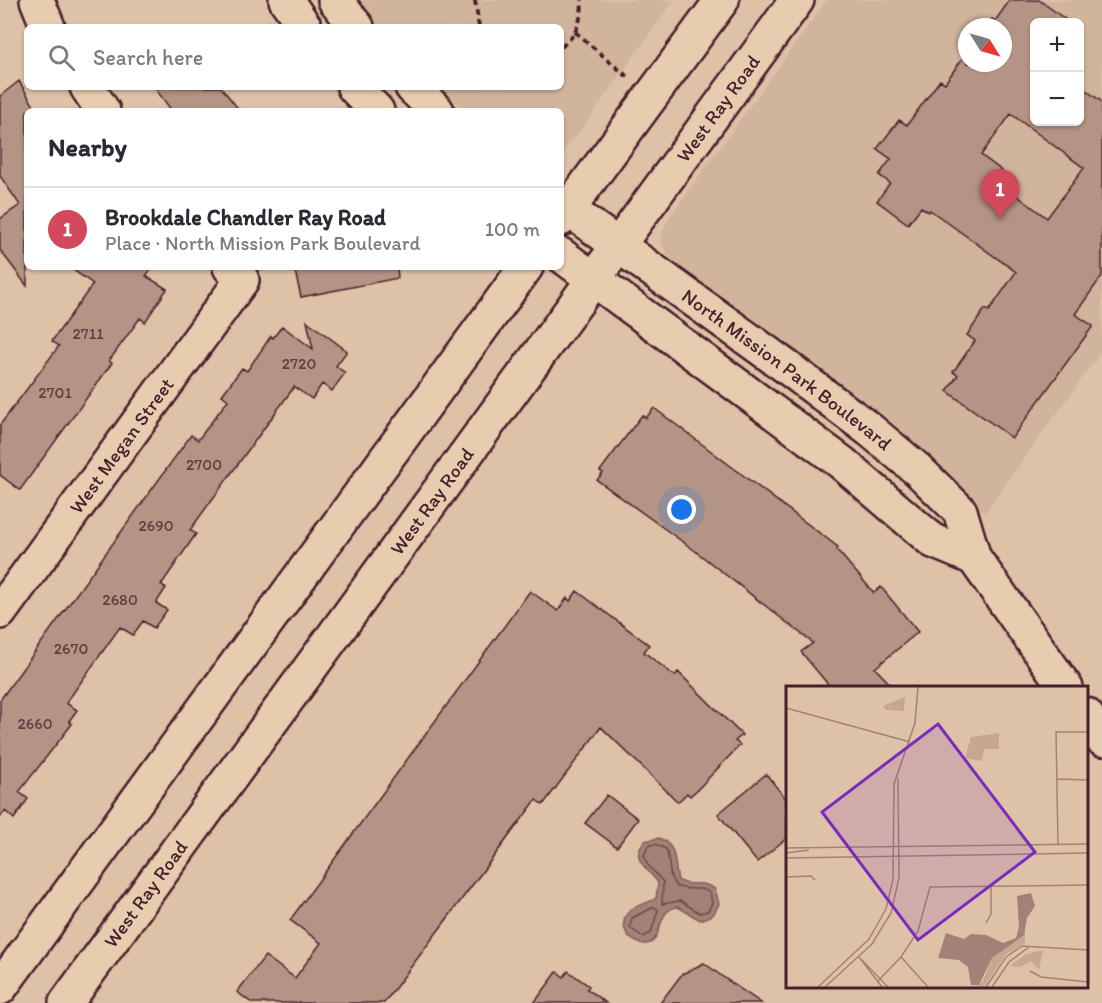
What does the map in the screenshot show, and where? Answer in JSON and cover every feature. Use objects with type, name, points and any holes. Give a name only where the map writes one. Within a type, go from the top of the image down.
[{"type":"main road","points":[[37,0],[47,24]]},
{"type":"main road","points":[[286,0],[303,24]]},
{"type":"main road","points":[[335,0],[355,24]]},
{"type":"main road","points":[[564,211],[722,0]]},
{"type":"main road","name":"West Ray Road","points":[[66,1003],[797,0]]},
{"type":"main road","points":[[89,90],[101,108]]},
{"type":"main road","points":[[357,90],[374,108]]},
{"type":"main road","points":[[415,90],[434,108]]},
{"type":"main road","name":"North Mission Park Boulevard","points":[[564,211],[619,245],[797,374],[910,464],[960,511],[975,558],[1065,686]]},
{"type":"main road","name":"North Mission Park Boulevard","points":[[564,257],[841,462],[933,541],[975,558]]},
{"type":"main road","points":[[0,988],[524,270]]},
{"type":"main road","name":"West Megan Street","points":[[0,612],[236,273]]},
{"type":"main road","points":[[1087,716],[1102,739]]},
{"type":"path","points":[[475,0],[479,24]]},
{"type":"path","points":[[564,44],[575,32],[582,15],[582,0]]},
{"type":"path","points":[[575,32],[651,97]]},
{"type":"shaded area","points":[[358,0],[674,0],[576,137],[564,150],[564,108],[462,108],[442,90],[564,90],[564,24],[377,24]]},
{"type":"shaded area","points":[[827,0],[1102,0],[1102,351],[984,514],[920,447],[853,395],[687,276],[674,265],[660,241],[668,219]]},
{"type":"water","points":[[659,838],[670,846],[678,880],[710,886],[715,889],[719,904],[713,915],[700,920],[678,907],[670,909],[665,914],[653,941],[647,944],[639,943],[626,933],[624,924],[627,914],[634,908],[656,898],[658,883],[642,864],[639,853],[645,841]]},
{"type":"building","points":[[1010,0],[1039,0],[1064,18],[1030,18],[1030,126],[1084,126],[1084,89],[1102,102],[1102,276],[1075,314],[1093,326],[1012,438],[947,391],[958,375],[953,372],[975,341],[967,335],[985,309],[989,311],[1016,272],[930,210],[929,212],[921,207],[908,224],[877,201],[890,183],[879,175],[891,159],[877,149],[899,120],[907,125],[940,80],[945,83],[958,65],[958,72],[1012,72],[1012,18],[997,18]],"holes":[[[1011,114],[1084,168],[1047,218],[996,180],[1002,171],[981,155]]]},
{"type":"building","points":[[19,81],[35,108],[24,108],[24,270],[27,270],[27,286],[0,250],[0,219],[20,205],[0,176],[0,96]]},
{"type":"building","points":[[156,90],[223,90],[238,108],[170,108]]},
{"type":"building","points":[[73,270],[151,270],[146,276],[167,289],[145,322],[140,318],[109,361],[112,363],[20,490],[0,475],[0,425],[59,346],[52,341],[93,284]]},
{"type":"building","points":[[295,270],[397,270],[398,278],[301,297]]},
{"type":"building","points":[[307,321],[347,351],[336,366],[345,373],[332,391],[322,384],[312,399],[294,387],[190,530],[196,534],[161,585],[166,588],[156,603],[167,610],[154,628],[143,621],[133,635],[120,627],[66,703],[77,710],[69,721],[72,724],[19,792],[28,799],[14,819],[5,811],[0,818],[0,700],[191,435],[198,440],[228,400],[222,395],[242,368],[247,371],[271,336],[273,338],[282,326],[313,349]]},
{"type":"building","points":[[654,408],[838,547],[837,550],[874,593],[881,587],[918,632],[875,668],[892,686],[829,686],[801,652],[813,643],[694,550],[597,480],[603,473],[600,471],[642,415],[646,418]]},
{"type":"building","points":[[530,591],[558,611],[567,598],[570,601],[577,591],[649,645],[644,652],[675,676],[678,672],[742,735],[735,741],[740,745],[698,789],[690,796],[687,793],[678,802],[601,727],[543,805],[536,800],[384,1003],[252,1003],[237,992],[265,956],[295,978],[321,943],[290,920]]},
{"type":"building","points":[[766,774],[786,799],[786,839],[757,862],[718,814]]},
{"type":"building","points":[[607,795],[638,819],[617,847],[585,823]]},
{"type":"building","points":[[704,963],[761,1003],[660,1003],[682,974]]},
{"type":"building","points":[[568,971],[589,986],[587,989],[606,1003],[534,1003],[557,972],[564,977]]},
{"type":"place","name":"Brookdale Chandler Ray Road","points":[[1000,219]]}]
